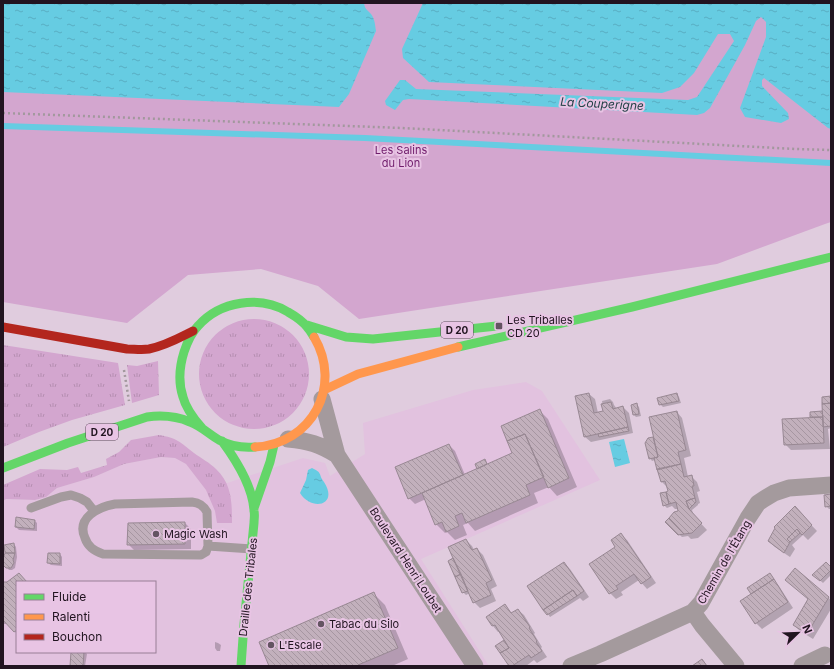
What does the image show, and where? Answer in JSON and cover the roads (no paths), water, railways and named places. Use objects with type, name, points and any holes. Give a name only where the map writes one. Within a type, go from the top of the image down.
[{"type":"main road","name":"D 20","points":[[323,395],[358,374],[376,369],[479,342],[610,312],[831,257]]},
{"type":"main road","points":[[248,301],[270,303],[290,312],[306,325],[319,345],[325,367],[323,395],[318,409],[311,419],[301,429],[281,442],[257,448],[239,447],[222,441],[202,428],[189,411],[181,391],[179,370],[183,350],[193,331],[208,316],[227,306],[248,301]]},
{"type":"main road","name":"D 20","points":[[523,323],[610,312]]},
{"type":"main road","name":"D 20","points":[[306,325],[346,337],[373,339],[507,325]]},
{"type":"main road","points":[[3,327],[127,350],[153,348],[193,331]]},
{"type":"main road","name":"D 20","points":[[3,468],[68,443],[148,417],[165,415],[175,417],[188,421],[202,428]]},
{"type":"main road","name":"Draille des Tribales","points":[[222,441],[234,457],[242,472],[248,485],[254,508],[242,666]]},
{"type":"main road","name":"Draille des Tribales","points":[[254,508],[270,462],[281,442]]},
{"type":"street","name":"Boulevard Henri Loubet","points":[[323,395],[337,455],[475,666]]},
{"type":"street","name":"Boulevard Henri Loubet","points":[[281,442],[302,440],[324,447],[337,455]]},
{"type":"street","name":"Chemin de l'Étang","points":[[571,666],[603,660],[693,612],[701,603],[748,518],[758,503],[774,493],[790,488],[831,485]]},
{"type":"street","points":[[693,612],[736,666]]},
{"type":"street","points":[[802,666],[825,655]]},
{"type":"lane","points":[[32,508],[61,497],[71,495],[87,502],[94,511]]},
{"type":"lane","points":[[192,502],[199,503],[207,512],[208,546],[206,552],[201,555],[103,554],[96,552],[90,547],[85,540],[82,531],[87,518],[94,511],[115,504],[192,502]]},
{"type":"lane","points":[[208,546],[252,549]]},
{"type":"water","points":[[3,3],[364,3],[375,22],[376,31],[349,94],[339,107],[3,92]]},
{"type":"water","name":"La Couperigne","points":[[423,3],[831,3],[831,129],[764,78],[762,80],[762,86],[788,113],[789,119],[781,123],[745,117],[740,108],[766,37],[766,22],[761,17],[756,21],[745,45],[710,108],[704,113],[697,115],[409,99],[403,100],[395,110],[386,105],[385,101],[400,80],[405,80],[416,89],[688,100],[697,97],[734,41],[730,34],[718,34],[694,73],[680,87],[662,93],[429,82],[403,58],[402,49]]},
{"type":"water","points":[[624,439],[630,463],[615,467],[609,442]]},
{"type":"water","points":[[312,468],[319,473],[328,490],[326,501],[322,503],[311,503],[300,493],[306,480],[308,470]]},
{"type":"waterway","points":[[3,126],[365,138],[831,163]]},
{"type":"place","name":"Les Triballes CD 20","points":[[499,326]]},
{"type":"place","name":"Magic Wash","points":[[156,534]]},
{"type":"place","name":"Tabac du Silo","points":[[321,624]]},
{"type":"place","name":"L'Escale","points":[[271,645]]},
{"type":"park label","name":"Les Salins du Lion","points":[[401,156]]}]
